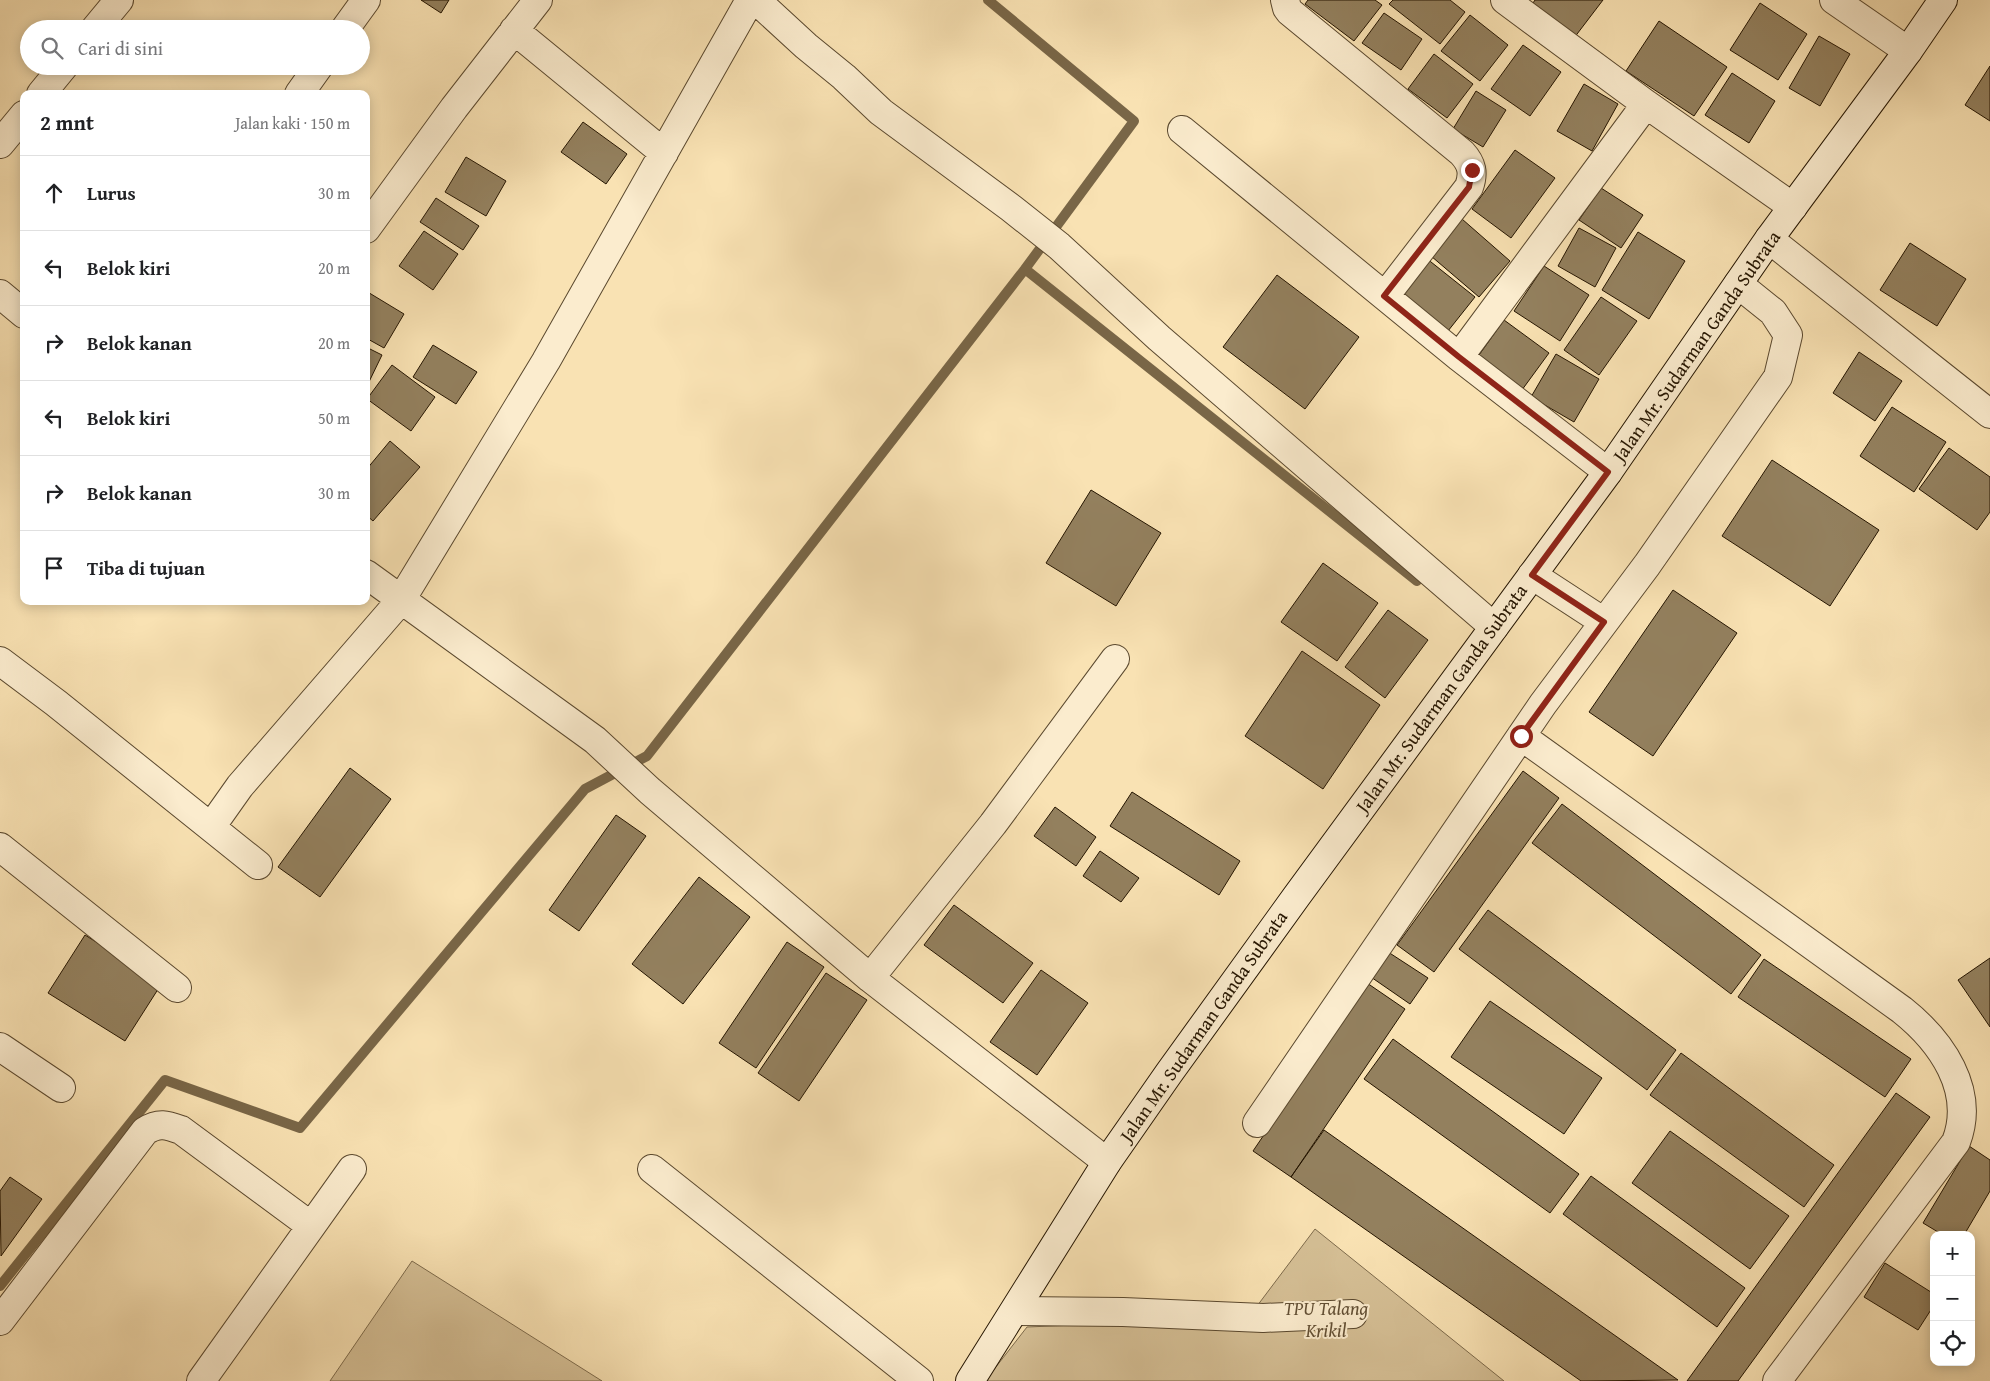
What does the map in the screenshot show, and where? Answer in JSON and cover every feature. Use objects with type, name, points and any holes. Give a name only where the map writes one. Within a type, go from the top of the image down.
[{"type":"street","points":[[102,20],[119,0]]},
{"type":"street","points":[[352,20],[366,0]]},
{"type":"street","points":[[370,224],[454,108],[538,0]]},
{"type":"street","points":[[211,827],[240,786],[401,600],[546,361],[750,0]]},
{"type":"street","points":[[756,0],[881,112],[1059,246],[1159,338],[1494,627]]},
{"type":"street","points":[[1285,0],[1290,12],[1469,160],[1472,170],[1469,187],[1384,296]]},
{"type":"street","points":[[1505,0],[1646,104],[1793,207]]},
{"type":"street","points":[[1834,0],[1908,51]]},
{"type":"street","name":"Jalan Mr. Sudarman Ganda Subrata","points":[[970,1381],[1107,1162],[1296,896],[1608,472],[1769,239],[1908,51],[1943,0]]},
{"type":"street","points":[[514,30],[664,153]]},
{"type":"street","points":[[44,90],[57,75]]},
{"type":"street","points":[[302,90],[313,75]]},
{"type":"street","points":[[1459,357],[1646,104]]},
{"type":"street","points":[[0,144],[20,120]]},
{"type":"street","points":[[1182,130],[1459,357],[1608,472]]},
{"type":"street","points":[[1769,239],[1990,414]]},
{"type":"street","points":[[1257,1123],[1521,736],[1647,565],[1778,377],[1788,335],[1773,312],[1738,284]]},
{"type":"street","points":[[0,294],[20,311]]},
{"type":"street","points":[[1532,575],[1604,622]]},
{"type":"street","points":[[370,577],[595,740],[650,791],[870,978],[1107,1162]]},
{"type":"street","points":[[870,978],[993,824],[1114,659]]},
{"type":"street","points":[[0,661],[56,703],[258,865]]},
{"type":"street","points":[[1521,736],[1902,1010],[1930,1035],[1950,1066],[1960,1089],[1963,1111],[1962,1128],[1956,1142],[1777,1381]]},
{"type":"street","points":[[0,847],[177,988]]},
{"type":"street","points":[[0,1047],[61,1088]]},
{"type":"street","points":[[0,1321],[145,1130],[153,1126],[164,1124],[181,1130],[311,1226]]},
{"type":"street","points":[[200,1381],[352,1169]]},
{"type":"street","points":[[652,1169],[920,1381]]},
{"type":"street","points":[[1015,1311],[1123,1312],[1263,1318],[1353,1314]]},
{"type":"green space","name":"TPU Talang Krikil","points":[[1315,1229],[1504,1381],[985,1381],[1027,1327],[1248,1318]]},
{"type":"green space","points":[[412,1261],[602,1381],[330,1381]]},
{"type":"building","points":[[421,0],[449,0],[441,13]]},
{"type":"building","points":[[1308,0],[1375,0],[1382,5],[1354,41],[1305,4]]},
{"type":"building","points":[[1393,0],[1450,0],[1465,12],[1440,44],[1389,4]]},
{"type":"building","points":[[1535,0],[1603,0],[1574,38],[1531,6]]},
{"type":"building","points":[[1760,3],[1807,34],[1778,80],[1730,50]]},
{"type":"building","points":[[1384,13],[1422,39],[1401,70],[1362,43]]},
{"type":"building","points":[[1470,15],[1508,45],[1480,81],[1441,51]]},
{"type":"building","points":[[1659,21],[1727,67],[1694,116],[1626,71]]},
{"type":"building","points":[[1819,36],[1850,54],[1820,106],[1789,88]]},
{"type":"building","points":[[1523,45],[1561,72],[1530,116],[1491,89]]},
{"type":"building","points":[[1434,54],[1473,84],[1447,118],[1408,89]]},
{"type":"building","points":[[1990,66],[1990,121],[1965,105]]},
{"type":"building","points":[[1732,73],[1775,101],[1749,143],[1705,115]]},
{"type":"building","points":[[1584,84],[1618,104],[1592,151],[1557,131]]},
{"type":"building","points":[[1476,91],[1506,110],[1483,147],[1453,129]]},
{"type":"building","points":[[583,122],[627,154],[606,184],[561,152]]},
{"type":"building","points":[[1515,150],[1555,178],[1511,238],[1472,209]]},
{"type":"building","points":[[466,157],[506,181],[486,216],[445,192]]},
{"type":"building","points":[[1601,188],[1643,215],[1621,248],[1579,220]]},
{"type":"building","points":[[436,198],[479,226],[463,250],[420,222]]},
{"type":"building","points":[[1462,219],[1510,261],[1479,297],[1431,256]]},
{"type":"building","points":[[1579,228],[1616,248],[1595,287],[1558,266]]},
{"type":"building","points":[[424,231],[458,254],[433,290],[399,266]]},
{"type":"building","points":[[1638,232],[1685,261],[1649,319],[1602,290]]},
{"type":"building","points":[[1910,243],[1966,279],[1937,326],[1880,290]]},
{"type":"building","points":[[1426,258],[1475,297],[1444,336],[1394,297]]},
{"type":"building","points":[[1544,266],[1589,295],[1560,341],[1514,311]]},
{"type":"building","points":[[1277,275],[1359,337],[1305,409],[1223,347]]},
{"type":"building","points":[[370,293],[404,314],[384,348],[370,340]]},
{"type":"building","points":[[1601,297],[1637,321],[1599,375],[1564,350]]},
{"type":"building","points":[[1504,320],[1549,353],[1519,394],[1474,362]]},
{"type":"building","points":[[433,345],[477,372],[456,404],[413,377]]},
{"type":"building","points":[[370,349],[382,355],[370,380]]},
{"type":"building","points":[[1859,352],[1902,381],[1875,421],[1833,393]]},
{"type":"building","points":[[1556,354],[1599,379],[1574,422],[1531,397]]},
{"type":"building","points":[[392,365],[435,397],[411,431],[370,401],[370,395]]},
{"type":"building","points":[[1892,407],[1946,442],[1914,492],[1860,456]]},
{"type":"building","points":[[390,441],[420,467],[373,521],[370,518],[370,465]]},
{"type":"building","points":[[1949,448],[1990,477],[1990,512],[1977,530],[1919,489]]},
{"type":"building","points":[[1772,460],[1879,530],[1830,606],[1722,536]]},
{"type":"building","points":[[1091,490],[1161,533],[1116,606],[1046,563]]},
{"type":"building","points":[[1323,563],[1378,603],[1337,661],[1281,622]]},
{"type":"building","points":[[1673,590],[1737,633],[1653,756],[1589,712]]},
{"type":"building","points":[[1388,610],[1428,640],[1385,698],[1345,667]]},
{"type":"building","points":[[1302,651],[1380,705],[1323,789],[1245,736]]},
{"type":"building","points":[[350,768],[391,799],[320,897],[278,867]]},
{"type":"building","points":[[1523,771],[1559,798],[1434,972],[1397,945]]},
{"type":"building","points":[[1132,792],[1240,861],[1219,895],[1110,826]]},
{"type":"building","points":[[1562,804],[1761,955],[1731,994],[1532,843]]},
{"type":"building","points":[[1055,807],[1096,837],[1076,866],[1034,836]]},
{"type":"building","points":[[616,815],[646,836],[579,931],[549,910]]},
{"type":"building","points":[[1100,851],[1139,878],[1121,902],[1083,876]]},
{"type":"building","points":[[699,877],[750,917],[683,1004],[632,964]]},
{"type":"building","points":[[954,905],[1033,963],[1003,1003],[924,945]]},
{"type":"building","points":[[1488,910],[1676,1050],[1647,1090],[1459,949]]},
{"type":"building","points":[[85,935],[162,983],[125,1041],[48,993]]},
{"type":"building","points":[[787,942],[824,967],[756,1068],[719,1043]]},
{"type":"building","points":[[1385,950],[1428,978],[1410,1004],[1368,975]]},
{"type":"building","points":[[1990,958],[1990,1027],[1958,980]]},
{"type":"building","points":[[1764,959],[1911,1059],[1885,1097],[1738,997]]},
{"type":"building","points":[[1041,970],[1088,1003],[1037,1075],[990,1042]]},
{"type":"building","points":[[826,973],[867,1000],[799,1101],[758,1073]]},
{"type":"building","points":[[1367,983],[1405,1009],[1291,1177],[1253,1151]]},
{"type":"building","points":[[1490,1001],[1602,1078],[1564,1134],[1451,1057]]},
{"type":"building","points":[[1393,1039],[1579,1174],[1550,1213],[1364,1079]]},
{"type":"building","points":[[1681,1053],[1834,1165],[1804,1207],[1650,1095]]},
{"type":"building","points":[[1896,1093],[1930,1117],[1738,1381],[1687,1381]]},
{"type":"building","points":[[1324,1130],[1678,1380],[1581,1381],[1291,1177]]},
{"type":"building","points":[[1670,1131],[1789,1216],[1750,1269],[1632,1183]]},
{"type":"building","points":[[1969,1146],[1990,1160],[1990,1191],[1966,1231],[1936,1231],[1923,1223]]},
{"type":"building","points":[[1591,1176],[1745,1288],[1717,1327],[1563,1214]]},
{"type":"building","points":[[10,1177],[42,1199],[1,1256],[0,1191]]},
{"type":"building","points":[[1885,1263],[1930,1291],[1930,1311],[1918,1330],[1864,1297]]},
{"type":"waterway","points":[[988,0],[1134,121],[1025,269],[1417,581]]},
{"type":"waterway","points":[[0,1286],[165,1080],[300,1128],[585,789],[647,756],[1025,269]]},
{"type":"route","points":[[1472,170],[1472,179],[1469,187],[1384,296],[1459,357],[1608,472],[1532,575],[1604,622],[1521,736]]}]
